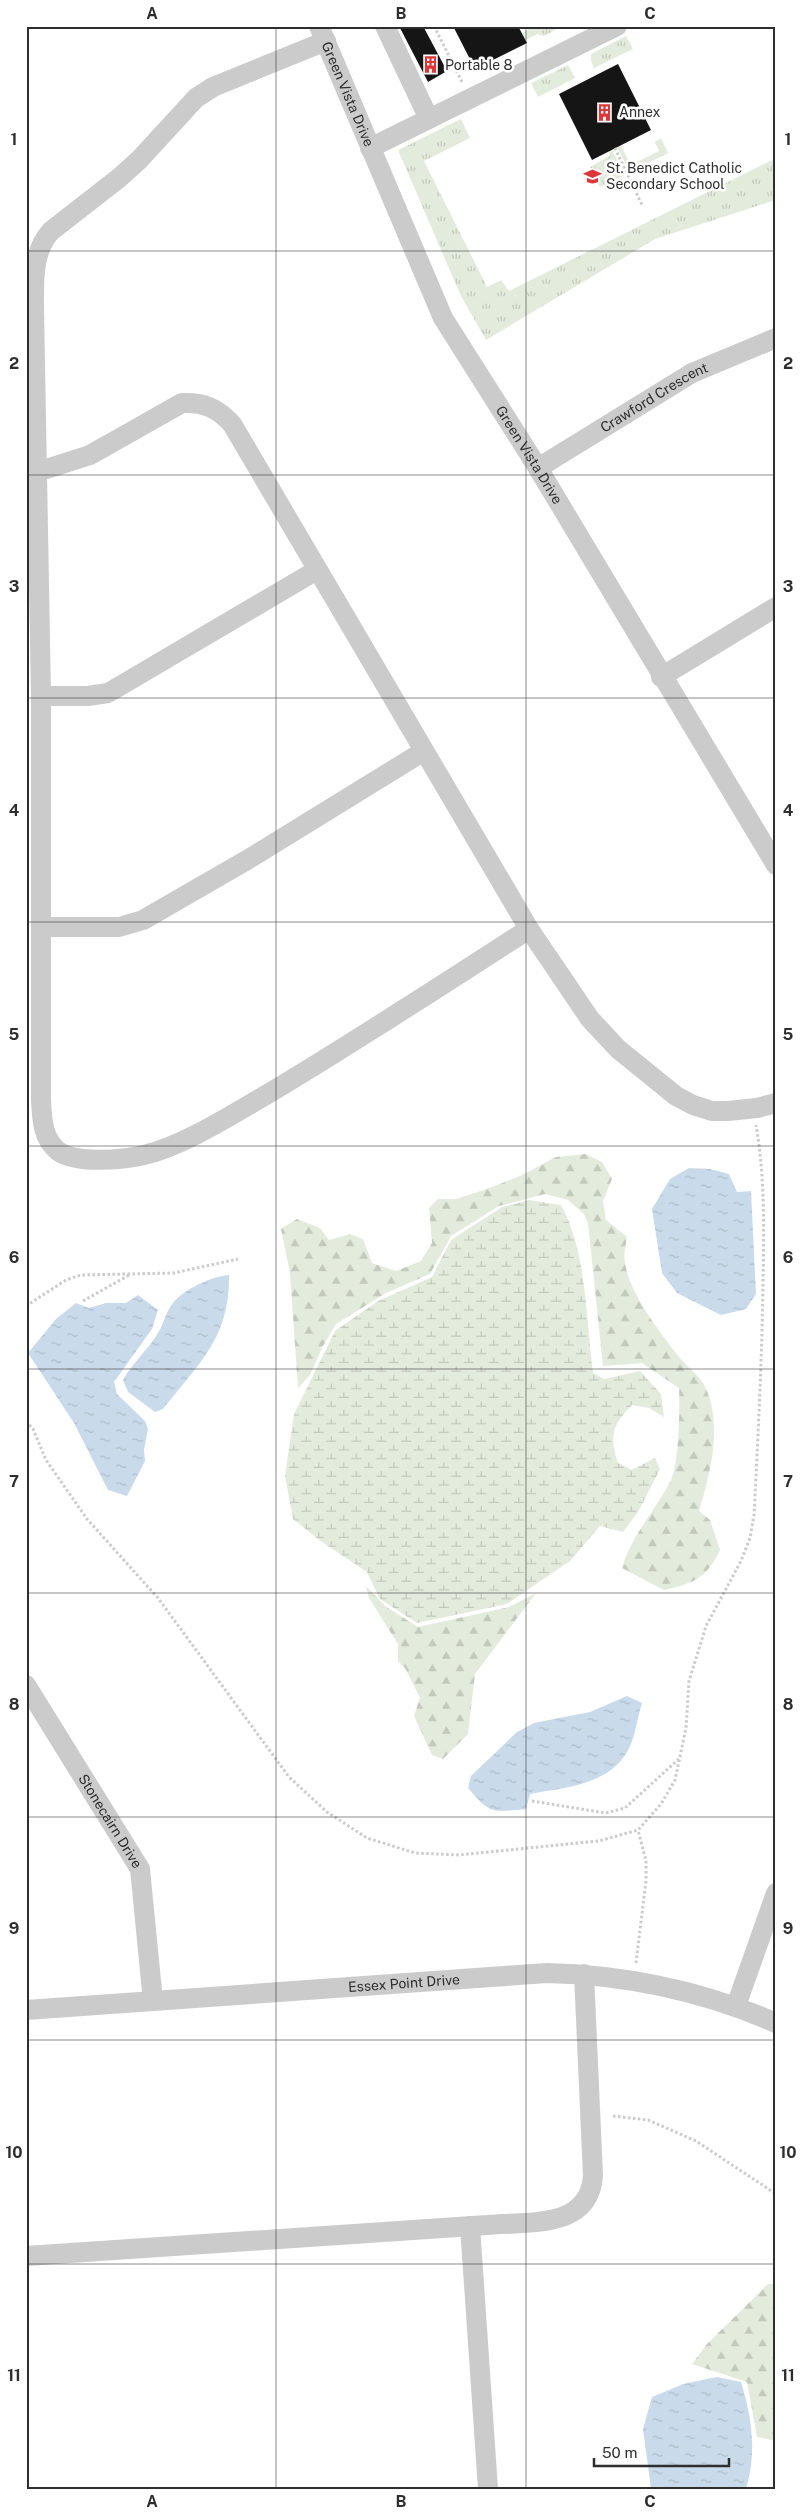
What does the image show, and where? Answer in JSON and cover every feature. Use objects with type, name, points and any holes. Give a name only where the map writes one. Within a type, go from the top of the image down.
[{"type":"street","points":[[385,26],[429,119]]},
{"type":"street","points":[[370,148],[617,26]]},
{"type":"street","points":[[323,34],[213,86],[196,98],[139,160],[51,231],[42,241],[34,282],[42,696],[41,1099],[43,1129],[50,1144],[60,1152],[74,1157],[96,1160],[144,1155],[218,1123],[304,1072],[529,929]]},
{"type":"street","name":"Green Vista Drive","points":[[323,34],[443,318],[538,468],[661,677],[776,865]]},
{"type":"street","name":"Crawford Crescent","points":[[538,468],[692,373],[776,338]]},
{"type":"street","points":[[37,472],[90,455],[121,440],[182,403],[195,402],[220,412],[232,424],[529,929],[590,1019],[618,1049],[676,1096],[693,1105],[712,1111],[757,1108],[776,1103]]},
{"type":"street","points":[[42,696],[88,696],[108,693],[317,570]]},
{"type":"street","points":[[661,677],[776,608]]},
{"type":"street","points":[[41,927],[119,927],[143,920],[247,860],[424,751]]},
{"type":"street","name":"Stonecairn Drive","points":[[26,1685],[140,1868],[153,2001]]},
{"type":"street","points":[[736,2006],[776,1893]]},
{"type":"street","name":"Essex Point Drive","points":[[26,2010],[409,1981],[547,1973],[584,1974],[634,1981],[688,1992],[736,2006],[776,2023]]},
{"type":"street","points":[[26,2256],[470,2226],[562,2218],[576,2211],[586,2201],[592,2189],[584,1974]]},
{"type":"street","points":[[470,2226],[488,2489]]},
{"type":"path","points":[[434,26],[462,84],[468,82]]},
{"type":"path","points":[[475,76],[499,61]]},
{"type":"path","points":[[615,148],[642,205]]},
{"type":"path","points":[[26,1421],[33,1429],[46,1460],[87,1519],[158,1598],[289,1777],[327,1812],[367,1838],[415,1853],[459,1855],[599,1841],[638,1830],[661,1804],[675,1780],[682,1756],[689,1681],[706,1626],[750,1538],[754,1515],[763,1258],[761,1159],[756,1125]]},
{"type":"path","points":[[26,1306],[66,1280],[82,1275],[174,1273],[238,1260]]},
{"type":"path","points":[[83,1301],[132,1274]]},
{"type":"path","points":[[532,1801],[606,1813],[625,1808],[682,1756]]},
{"type":"path","points":[[634,1981],[646,1881],[646,1861],[638,1830]]},
{"type":"path","points":[[613,2116],[648,2120],[696,2141],[776,2194]]},
{"type":"green space","points":[[526,26],[562,26],[544,36],[537,34],[526,40],[522,33],[528,30]]},
{"type":"green space","points":[[626,36],[633,49],[594,68],[591,54]]},
{"type":"green space","points":[[568,65],[575,78],[538,97],[531,83]]},
{"type":"green space","points":[[461,119],[470,138],[424,161],[487,287],[501,280],[509,291],[776,158],[776,200],[655,239],[486,340],[461,296],[398,150]]},
{"type":"green space","points":[[661,138],[668,153],[630,172],[617,147],[621,146],[631,165],[659,151],[655,142]]},
{"type":"green space","points":[[612,150],[625,175],[600,187],[590,167],[610,156],[609,151]]},
{"type":"green space","points":[[586,1154],[602,1162],[612,1179],[603,1201],[606,1220],[627,1237],[624,1253],[625,1263],[632,1286],[653,1322],[669,1344],[701,1380],[707,1391],[714,1421],[713,1451],[699,1511],[710,1520],[720,1550],[710,1568],[704,1574],[691,1582],[664,1590],[622,1568],[631,1545],[665,1491],[674,1472],[678,1436],[679,1388],[642,1363],[603,1366],[588,1223],[584,1214],[568,1200],[545,1194],[499,1206],[451,1236],[430,1274],[386,1293],[336,1324],[323,1346],[310,1375],[298,1388],[290,1273],[281,1229],[297,1219],[320,1228],[329,1240],[350,1234],[363,1239],[372,1263],[396,1271],[421,1261],[432,1243],[429,1208],[438,1199],[456,1199],[484,1190],[520,1176],[556,1157]]},
{"type":"green space","points":[[529,1200],[561,1205],[570,1224],[581,1265],[593,1373],[604,1379],[640,1371],[661,1394],[664,1417],[649,1408],[632,1405],[616,1425],[613,1438],[618,1463],[632,1470],[655,1458],[660,1469],[638,1512],[623,1532],[600,1526],[570,1561],[507,1604],[417,1623],[380,1599],[367,1572],[322,1542],[293,1519],[285,1476],[294,1414],[335,1331],[378,1301],[432,1277],[451,1240],[502,1207]]},
{"type":"green space","points":[[366,1586],[385,1606],[418,1627],[509,1607],[536,1593],[475,1674],[468,1734],[443,1759],[432,1755],[414,1716],[420,1698],[405,1668],[398,1661],[398,1644],[369,1598]]},
{"type":"green space","points":[[768,2284],[776,2284],[776,2441],[757,2437],[747,2382],[692,2364],[707,2344]]},
{"type":"water","points":[[689,1168],[710,1169],[729,1174],[737,1192],[751,1191],[756,1294],[746,1309],[721,1315],[677,1293],[662,1273],[652,1209],[670,1179]]},
{"type":"water","points":[[229,1275],[228,1297],[224,1316],[210,1348],[163,1409],[155,1412],[128,1392],[123,1380],[154,1339],[171,1305],[179,1297],[199,1284]]},
{"type":"water","points":[[138,1295],[158,1310],[152,1329],[114,1382],[117,1394],[145,1421],[148,1429],[144,1450],[145,1461],[127,1496],[108,1490],[74,1423],[28,1353],[56,1319],[76,1303],[89,1308],[106,1303],[126,1303]]},
{"type":"water","points":[[627,1696],[642,1703],[633,1739],[623,1758],[601,1776],[574,1786],[530,1794],[526,1809],[515,1810],[493,1810],[482,1803],[468,1788],[471,1776],[517,1732],[534,1723],[590,1712]]},
{"type":"water","points":[[717,2377],[741,2382],[745,2395],[752,2435],[751,2462],[746,2489],[651,2489],[643,2429],[652,2397],[683,2384]]},
{"type":"building","points":[[399,26],[423,26],[447,71],[428,82]]},
{"type":"building","points":[[453,26],[518,26],[527,43],[475,69]]},
{"type":"building","name":"Annex","points":[[618,64],[651,130],[592,160],[559,94]]},
{"type":"place","name":"Portable 8","points":[[431,65]]},
{"type":"place","name":"Annex","points":[[605,112]]},
{"type":"place","name":"St. Benedict Catholic Secondary School","points":[[592,176]]}]
